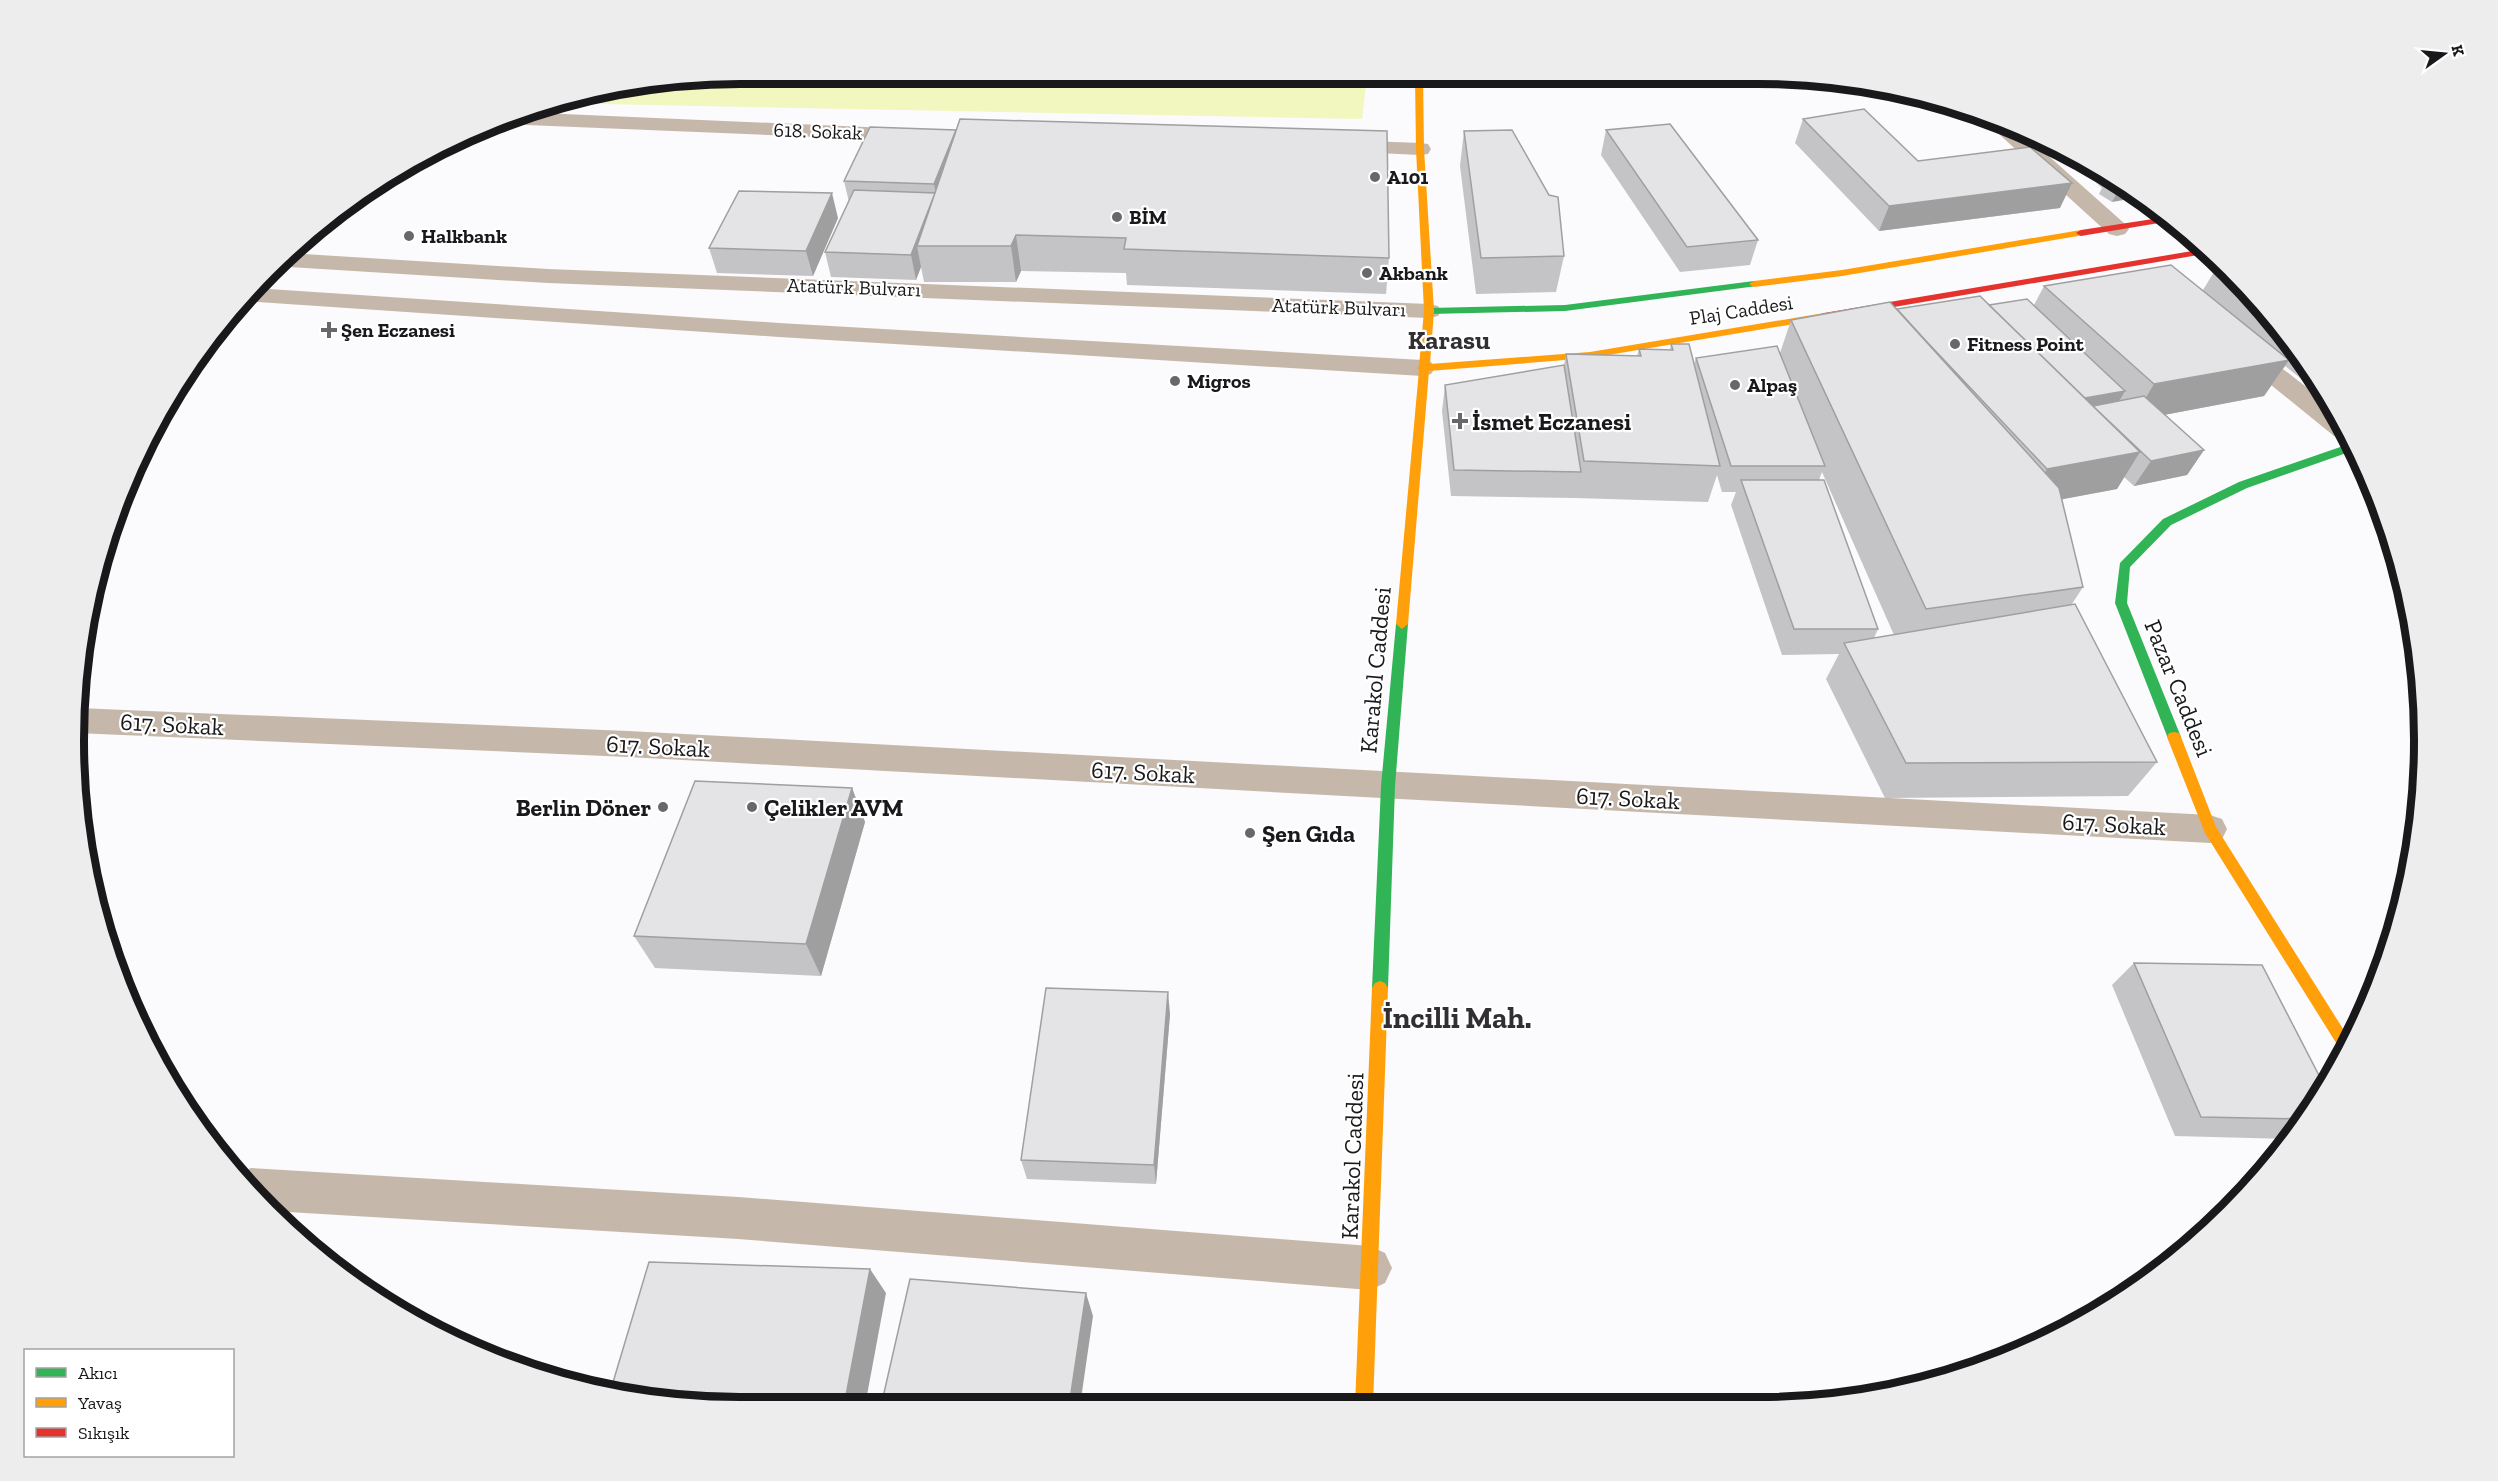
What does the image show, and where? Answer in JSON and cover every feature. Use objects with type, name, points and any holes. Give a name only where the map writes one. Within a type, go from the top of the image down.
[{"type":"main road","name":"Karakol Caddesi","points":[[1364,1397],[1388,786],[1422,368],[1429,311],[1420,149],[1419,84]]},
{"type":"main road","name":"Plaj Caddesi","points":[[1429,311],[1565,308],[1842,273],[2158,221]]},
{"type":"main road","name":"Plaj Caddesi","points":[[1422,368],[1590,355],[2196,253]]},
{"type":"main road","name":"Pazar Caddesi","points":[[2341,1040],[2210,829],[2121,603],[2124,566],[2167,522],[2243,485],[2346,450]]},
{"type":"street","name":"618. Sokak","points":[[529,119],[937,136]]},
{"type":"street","points":[[2012,135],[2117,229]]},
{"type":"street","points":[[1324,145],[1420,149]]},
{"type":"street","name":"Atatürk Bulvarı","points":[[293,261],[548,276],[1429,311]]},
{"type":"street","points":[[2133,263],[2161,285]]},
{"type":"street","points":[[258,296],[1422,368]]},
{"type":"street","points":[[2225,336],[2329,418]]},
{"type":"street","name":"617. Sokak","points":[[84,720],[628,744],[2210,829]]},
{"type":"street","points":[[262,1190],[738,1218],[1370,1268]]},
{"type":"green space","points":[[1366,84],[1362,119],[582,104],[655,90],[698,85]]},
{"type":"building","points":[[1864,109],[1918,161],[2030,147],[2072,183],[1889,206],[1803,119]]},
{"type":"building","points":[[960,119],[1387,131],[1389,258],[1124,249],[1126,238],[1016,235],[1011,246],[917,246]]},
{"type":"building","points":[[1670,124],[1758,240],[1687,247],[1606,130]]},
{"type":"building","points":[[870,127],[956,130],[934,184],[844,181]]},
{"type":"building","points":[[1512,130],[1549,195],[1558,197],[1564,256],[1481,258],[1464,131]]},
{"type":"building","points":[[854,190],[935,193],[911,255],[825,252]]},
{"type":"building","points":[[739,191],[832,193],[806,251],[709,248]]},
{"type":"building","points":[[2171,265],[2289,360],[2154,384],[2044,286]]},
{"type":"building","points":[[1980,296],[2140,452],[2047,469],[1897,309]]},
{"type":"building","points":[[2027,299],[2125,391],[2085,398],[1989,305]]},
{"type":"building","points":[[1890,302],[2059,488],[2083,587],[1926,609],[1791,320]]},
{"type":"building","points":[[1671,344],[1689,344],[1720,466],[1584,461],[1566,354],[1641,356],[1639,349],[1673,350]]},
{"type":"building","points":[[1777,346],[1825,466],[1731,466],[1696,358]]},
{"type":"building","points":[[1564,365],[1581,472],[1454,470],[1445,385]]},
{"type":"building","points":[[2144,396],[2204,450],[2151,461],[2093,406]]},
{"type":"building","points":[[1741,480],[1824,480],[1878,629],[1794,629]]},
{"type":"building","points":[[2075,604],[2157,762],[1906,763],[1844,643]]},
{"type":"building","points":[[695,781],[852,788],[806,944],[634,936]]},
{"type":"building","points":[[2134,963],[2262,965],[2320,1078],[2293,1119],[2201,1117]]},
{"type":"building","points":[[1046,988],[1168,992],[1154,1165],[1021,1160]]},
{"type":"building","points":[[649,1262],[870,1269],[846,1397],[698,1396],[612,1384]]},
{"type":"building","points":[[910,1279],[1086,1293],[1070,1397],[883,1397]]},
{"type":"traffic: fast","points":[[1429,311],[1565,308],[1754,284]]},
{"type":"traffic: fast","points":[[2174,737],[2121,603],[2124,566],[2167,522],[2243,485],[2346,450]]},
{"type":"traffic: fast","points":[[1380,988],[1388,786],[1402,624]]},
{"type":"traffic: slow","points":[[1402,624],[1429,311],[1420,149],[1419,84]]},
{"type":"traffic: slow","points":[[1754,284],[1842,273],[2081,233]]},
{"type":"traffic: slow","points":[[1422,368],[1590,355],[1824,316]]},
{"type":"traffic: slow","points":[[2174,737],[2210,829],[2341,1040]]},
{"type":"traffic: slow","points":[[1364,1397],[1380,988]]},
{"type":"traffic: jam","points":[[2081,233],[2158,221]]},
{"type":"traffic: jam","points":[[1824,316],[2196,253]]},
{"type":"place","name":"A101","points":[[1375,177]]},
{"type":"place","name":"BİM","points":[[1117,217]]},
{"type":"place","name":"Halkbank","points":[[409,236]]},
{"type":"place","name":"Akbank","points":[[1367,273]]},
{"type":"place","name":"Şen Eczanesi","points":[[329,330]]},
{"type":"place","name":"Fitness Point","points":[[1955,344]]},
{"type":"place","name":"Migros","points":[[1175,381]]},
{"type":"place","name":"Alpaş","points":[[1735,385]]},
{"type":"place","name":"İsmet Eczanesi","points":[[1460,421]]},
{"type":"place","name":"Berlin Döner","points":[[663,807]]},
{"type":"place","name":"Çelikler AVM","points":[[752,807]]},
{"type":"place","name":"Şen Gıda","points":[[1250,833]]},
{"type":"district","name":"Karasu","points":[[1449,340]]},
{"type":"district","name":"İncilli Mah.","points":[[1457,1018]]}]
